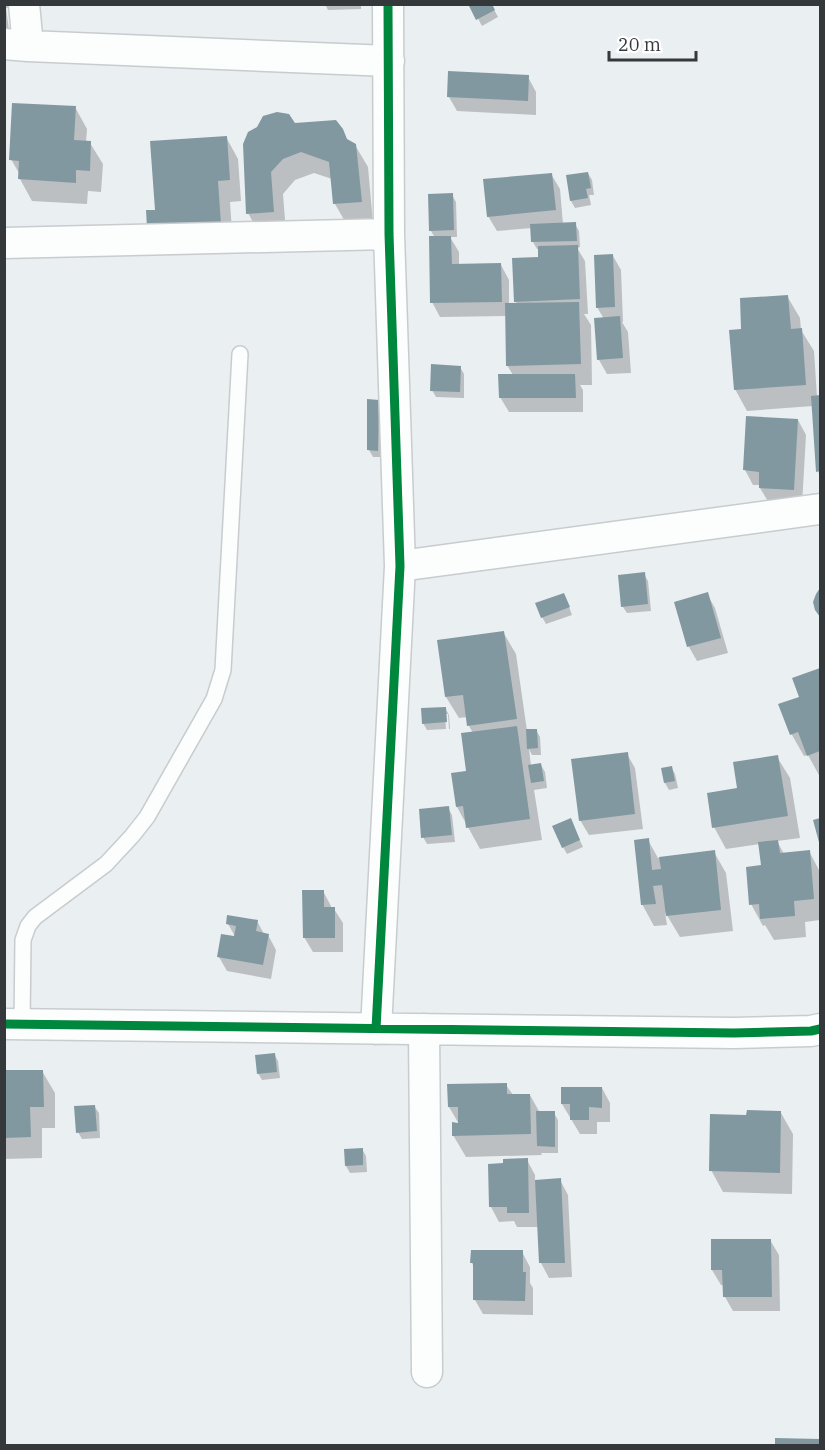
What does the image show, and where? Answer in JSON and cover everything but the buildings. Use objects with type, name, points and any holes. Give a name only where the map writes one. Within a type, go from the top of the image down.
[{"type":"street","points":[[24,4],[16,45],[389,61]]},
{"type":"street","points":[[376,1029],[400,566],[389,234],[388,4]]},
{"type":"street","points":[[4,243],[389,234]]},
{"type":"street","points":[[400,566],[820,509]]},
{"type":"street","points":[[13,1024],[734,1033],[820,1029]]},
{"type":"street","points":[[424,1029],[427,1372]]},
{"type":"lane","points":[[13,1024],[23,940],[28,926],[35,917],[106,864],[132,836],[147,817],[214,699],[223,670],[240,354]]},
{"type":"cycle path","points":[[376,1029],[400,566],[389,234],[388,4]]},
{"type":"cycle path","points":[[4,1024],[734,1033],[820,1029]]}]
